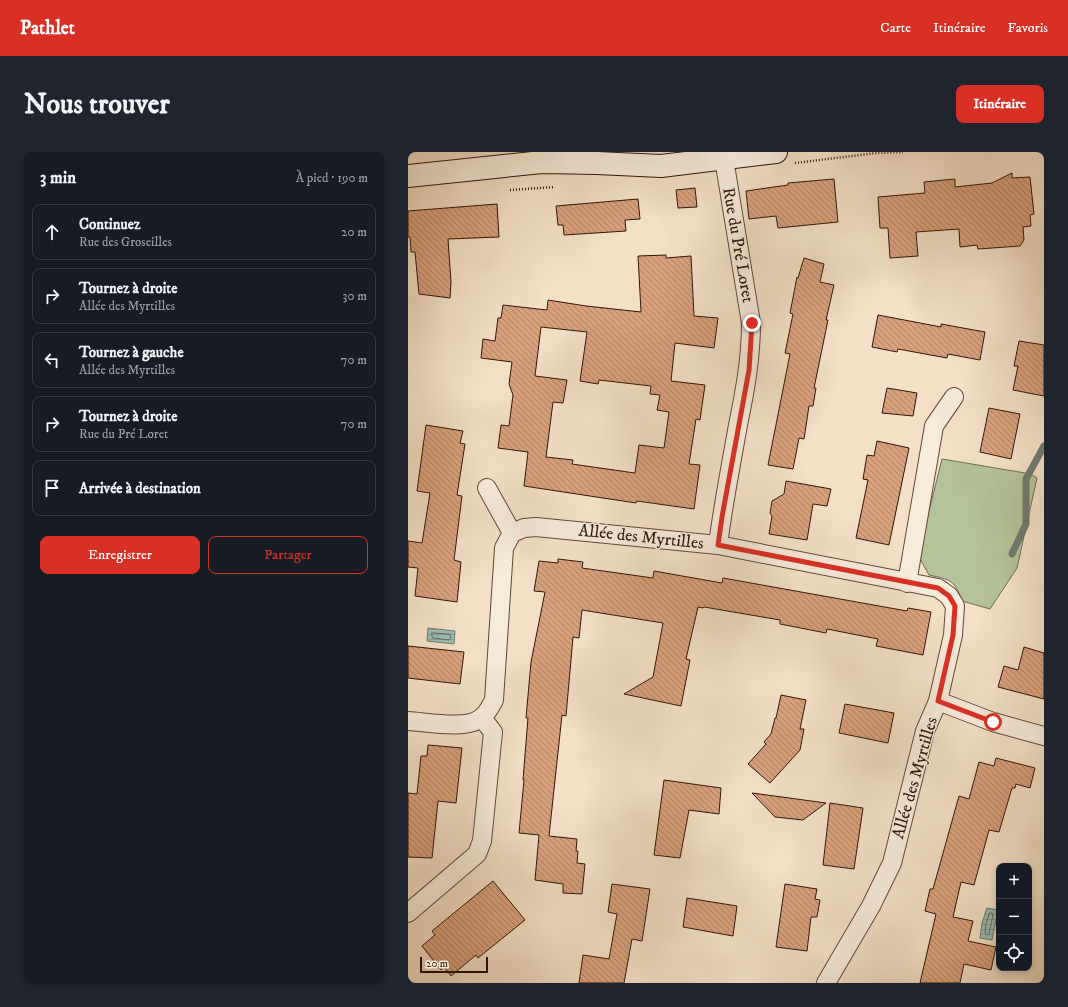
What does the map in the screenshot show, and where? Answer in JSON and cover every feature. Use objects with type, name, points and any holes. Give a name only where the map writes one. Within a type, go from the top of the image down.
[{"type":"main road","points":[[408,176],[542,162],[597,162],[661,166],[724,159],[784,158]]},
{"type":"street","name":"Rue du Pré Loret","points":[[718,545],[749,370],[752,323],[724,159]]},
{"type":"street","points":[[907,583],[934,426],[954,397]]},
{"type":"street","points":[[408,721],[465,725],[482,718],[494,700],[504,548],[512,533],[486,488]]},
{"type":"street","name":"Allée des Myrtilles","points":[[512,533],[524,528],[536,527],[718,545],[938,588],[949,596],[955,606],[953,635],[938,701],[925,731],[892,863],[870,906],[826,983]]},
{"type":"street","points":[[938,701],[993,722],[1044,736]]},
{"type":"street","points":[[408,912],[477,854],[482,841],[493,732],[482,718]]},
{"type":"path","points":[[784,158],[903,152]]},
{"type":"green space","points":[[942,459],[1031,474],[1037,478],[1017,568],[990,609],[962,601],[954,584],[942,578],[929,575],[918,555]]},
{"type":"water","points":[[428,628],[455,631],[454,644],[427,641]]},
{"type":"water","points":[[987,908],[996,910],[996,920],[992,940],[980,938],[982,923]]},
{"type":"building","points":[[1012,173],[1012,178],[1030,177],[1034,214],[1030,215],[1031,226],[1023,227],[1024,240],[1020,246],[978,249],[977,245],[960,247],[959,229],[916,232],[918,256],[890,258],[888,228],[880,228],[878,197],[925,193],[924,182],[955,179],[955,187],[992,183]]},
{"type":"building","points":[[834,179],[838,222],[778,228],[776,216],[749,219],[746,191],[788,185],[788,183]]},
{"type":"building","points":[[695,188],[697,207],[678,208],[676,190]]},
{"type":"building","points":[[638,199],[640,219],[625,220],[626,231],[564,235],[563,225],[558,225],[556,206]]},
{"type":"building","points":[[497,204],[499,237],[448,239],[451,282],[450,298],[419,294],[415,252],[411,252],[410,237],[408,237],[408,211]]},
{"type":"building","points":[[666,255],[666,258],[691,256],[694,316],[718,318],[714,348],[675,343],[671,381],[705,385],[700,420],[696,419],[689,464],[700,465],[694,509],[637,501],[636,503],[524,486],[528,452],[498,448],[501,425],[509,426],[513,395],[509,384],[512,362],[481,358],[483,339],[495,341],[498,318],[501,318],[503,305],[547,310],[548,300],[641,312],[638,256]],"holes":[[[541,327],[587,332],[580,381],[598,384],[599,380],[651,386],[650,394],[660,395],[657,410],[669,412],[664,448],[639,445],[635,473],[572,464],[573,460],[546,457],[553,402],[563,403],[567,380],[535,376]]]},
{"type":"building","points":[[804,258],[824,264],[820,282],[834,285],[814,388],[816,388],[813,406],[809,406],[804,439],[799,438],[793,469],[768,465],[790,354],[785,353],[793,314],[790,313],[797,277],[798,278]]},
{"type":"building","points":[[878,315],[941,327],[941,324],[985,332],[980,360],[948,354],[947,358],[898,349],[897,352],[872,347]]},
{"type":"building","points":[[1019,341],[1044,345],[1044,396],[1013,390],[1018,366],[1014,366]]},
{"type":"building","points":[[887,388],[917,393],[913,416],[882,413]]},
{"type":"building","points":[[989,408],[1020,414],[1011,459],[980,452]]},
{"type":"building","points":[[426,425],[463,431],[460,443],[465,444],[457,495],[462,496],[454,560],[461,562],[457,602],[415,596],[418,568],[408,567],[408,541],[422,543],[430,493],[417,491]]},
{"type":"building","points":[[877,441],[909,448],[889,545],[856,538],[868,480],[863,479],[867,455],[874,456]]},
{"type":"building","points":[[786,481],[831,489],[827,506],[813,504],[807,540],[769,534],[772,516],[770,513],[772,501],[784,494]]},
{"type":"building","points":[[558,559],[583,562],[582,568],[653,578],[654,571],[722,583],[723,578],[907,611],[908,608],[931,612],[923,655],[876,646],[878,639],[827,629],[826,633],[780,624],[780,620],[698,607],[686,659],[690,660],[681,706],[624,694],[653,677],[663,623],[582,610],[579,638],[573,637],[566,716],[562,715],[549,836],[577,839],[577,863],[585,864],[582,894],[563,893],[563,884],[535,880],[539,835],[519,833],[524,780],[528,718],[526,718],[531,662],[545,592],[534,591],[539,561],[558,563]]},
{"type":"building","points":[[408,646],[464,652],[460,684],[408,678]]},
{"type":"building","points":[[1024,647],[1044,653],[1044,699],[998,687],[1004,666],[1018,670]]},
{"type":"building","points":[[781,695],[806,700],[800,729],[804,729],[800,750],[770,783],[748,764],[766,744],[764,742],[771,734]]},
{"type":"building","points":[[845,704],[894,713],[888,743],[839,733]]},
{"type":"building","points":[[428,745],[462,748],[456,803],[438,801],[432,858],[408,857],[408,793],[417,794],[421,756],[427,756]]},
{"type":"building","points":[[996,758],[1035,768],[1030,788],[1016,784],[1015,788],[1012,788],[999,832],[989,830],[974,885],[961,882],[953,917],[973,921],[968,941],[996,947],[991,970],[964,964],[960,983],[920,983],[936,914],[925,911],[930,889],[933,889],[959,796],[969,799],[979,762],[994,766]]},
{"type":"building","points":[[664,780],[721,788],[719,814],[689,810],[680,858],[654,855]]},
{"type":"building","points":[[752,793],[826,803],[803,820],[775,817]]},
{"type":"building","points":[[830,803],[863,808],[854,869],[823,865]]},
{"type":"building","points":[[493,881],[525,920],[478,958],[476,955],[451,976],[444,967],[441,970],[422,946],[435,935],[432,931]]},
{"type":"building","points":[[612,884],[650,889],[642,941],[632,939],[624,983],[579,983],[583,955],[609,959],[617,914],[608,912]]},
{"type":"building","points":[[785,884],[817,889],[815,899],[820,900],[817,917],[811,917],[807,951],[776,947]]},
{"type":"building","points":[[687,898],[737,906],[733,936],[683,927]]},
{"type":"waterway","points":[[1012,554],[1026,524],[1026,479],[1044,446]]},
{"type":"route","points":[[752,323],[749,370],[718,545],[938,588],[949,596],[955,606],[955,617],[953,635],[938,701],[993,722]]}]
